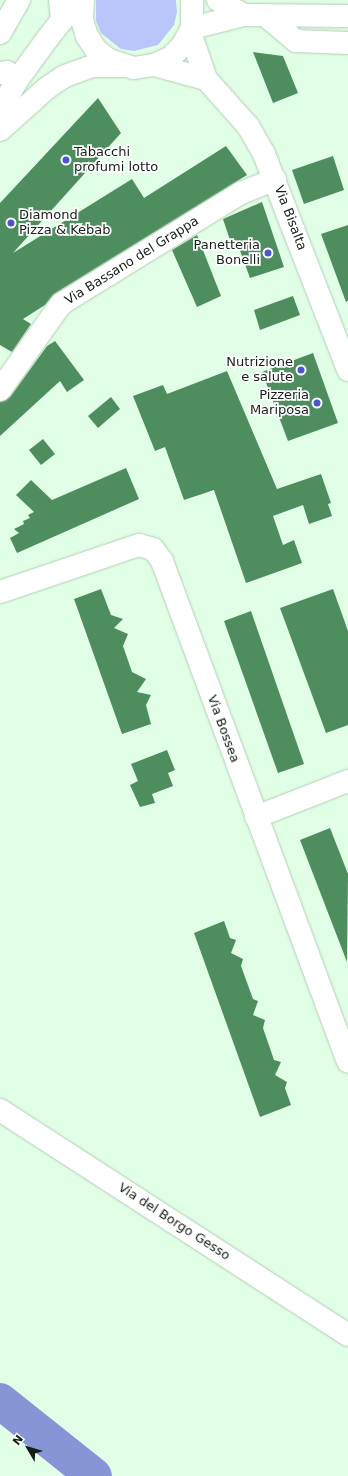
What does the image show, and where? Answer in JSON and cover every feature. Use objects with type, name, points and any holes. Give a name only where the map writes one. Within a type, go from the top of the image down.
[{"type":"street","points":[[0,33],[19,0]]},
{"type":"street","points":[[154,66],[170,58],[182,46],[191,30],[192,0]]},
{"type":"street","points":[[221,1],[244,15]]},
{"type":"street","points":[[0,110],[9,76],[61,10],[82,2],[82,20],[87,36],[96,50],[109,60],[124,66]]},
{"type":"street","points":[[191,30],[244,15],[348,16]]},
{"type":"street","points":[[265,15],[296,41],[348,43]]},
{"type":"street","name":"Via Bisalta","points":[[191,30],[206,80],[248,126],[275,179],[348,370]]},
{"type":"street","points":[[0,130],[47,88],[65,76],[93,66],[154,66],[206,80]]},
{"type":"street","name":"Via Bassano del Grappa","points":[[0,390],[61,304],[241,193],[275,179]]},
{"type":"street","name":"Via Bossea","points":[[0,592],[139,544],[153,549],[162,561],[348,1062]]},
{"type":"street","points":[[256,817],[348,781]]},
{"type":"street","name":"Via del Borgo Gesso","points":[[0,1110],[348,1335]]},
{"type":"shaded area","points":[[96,0],[176,0],[177,12],[174,25],[158,45],[134,51],[121,49],[101,33],[96,21]]},
{"type":"building","points":[[253,52],[283,56],[298,93],[273,103]]},
{"type":"building","points":[[98,98],[121,133],[13,253],[132,179],[144,198],[226,146],[247,175],[54,294],[45,305],[23,319],[31,324],[12,352],[0,345],[0,203]]},
{"type":"building","points":[[333,156],[344,190],[304,204],[292,170]]},
{"type":"building","points":[[262,202],[284,267],[250,278],[238,245],[232,246],[223,219]]},
{"type":"building","points":[[348,225],[348,301],[346,302],[321,234]]},
{"type":"building","points":[[197,235],[221,296],[197,307],[172,250]]},
{"type":"building","points":[[293,296],[300,315],[260,330],[254,310]]},
{"type":"building","points":[[55,341],[84,380],[67,392],[60,381],[0,436],[0,402],[10,397],[47,346]]},
{"type":"building","points":[[313,353],[338,423],[288,441],[262,372]]},
{"type":"building","points":[[227,371],[277,489],[321,474],[331,503],[328,504],[332,516],[309,524],[303,505],[273,516],[283,545],[294,540],[302,563],[246,583],[214,490],[184,500],[165,447],[155,451],[133,396],[163,385],[167,394]]},
{"type":"building","points":[[111,397],[120,409],[98,428],[88,416]]},
{"type":"building","points":[[43,439],[55,454],[41,465],[29,450]]},
{"type":"building","points":[[126,468],[139,499],[17,553],[10,538],[19,533],[14,529],[24,524],[23,521],[30,518],[28,515],[34,512],[16,495],[31,480],[52,500]]},
{"type":"building","points":[[101,589],[111,615],[123,619],[114,628],[128,634],[123,646],[132,672],[146,679],[137,692],[151,695],[146,705],[151,724],[122,734],[74,599]]},
{"type":"building","points":[[333,589],[348,631],[348,725],[326,733],[280,608]]},
{"type":"building","points":[[251,611],[304,764],[278,773],[224,621]]},
{"type":"building","points":[[167,750],[175,770],[168,773],[173,786],[152,794],[155,803],[140,807],[130,785],[138,781],[131,764]]},
{"type":"building","points":[[330,828],[348,874],[347,962],[300,840]]},
{"type":"building","points":[[224,921],[230,938],[236,940],[231,953],[243,959],[241,966],[253,999],[258,1001],[253,1015],[265,1020],[263,1028],[274,1060],[281,1062],[275,1075],[287,1082],[285,1088],[291,1105],[260,1117],[194,933]]},
{"type":"waterway","points":[[0,1401],[94,1476]]},
{"type":"place","name":"Tabacchi profumi lotto","points":[[66,160]]},
{"type":"place","name":"Diamond Pizza & Kebab","points":[[11,223]]},
{"type":"place","name":"Panetteria Bonelli","points":[[268,253]]},
{"type":"place","name":"Nutrizione e salute","points":[[301,370]]},
{"type":"place","name":"Pizzeria Mariposa","points":[[317,403]]}]
